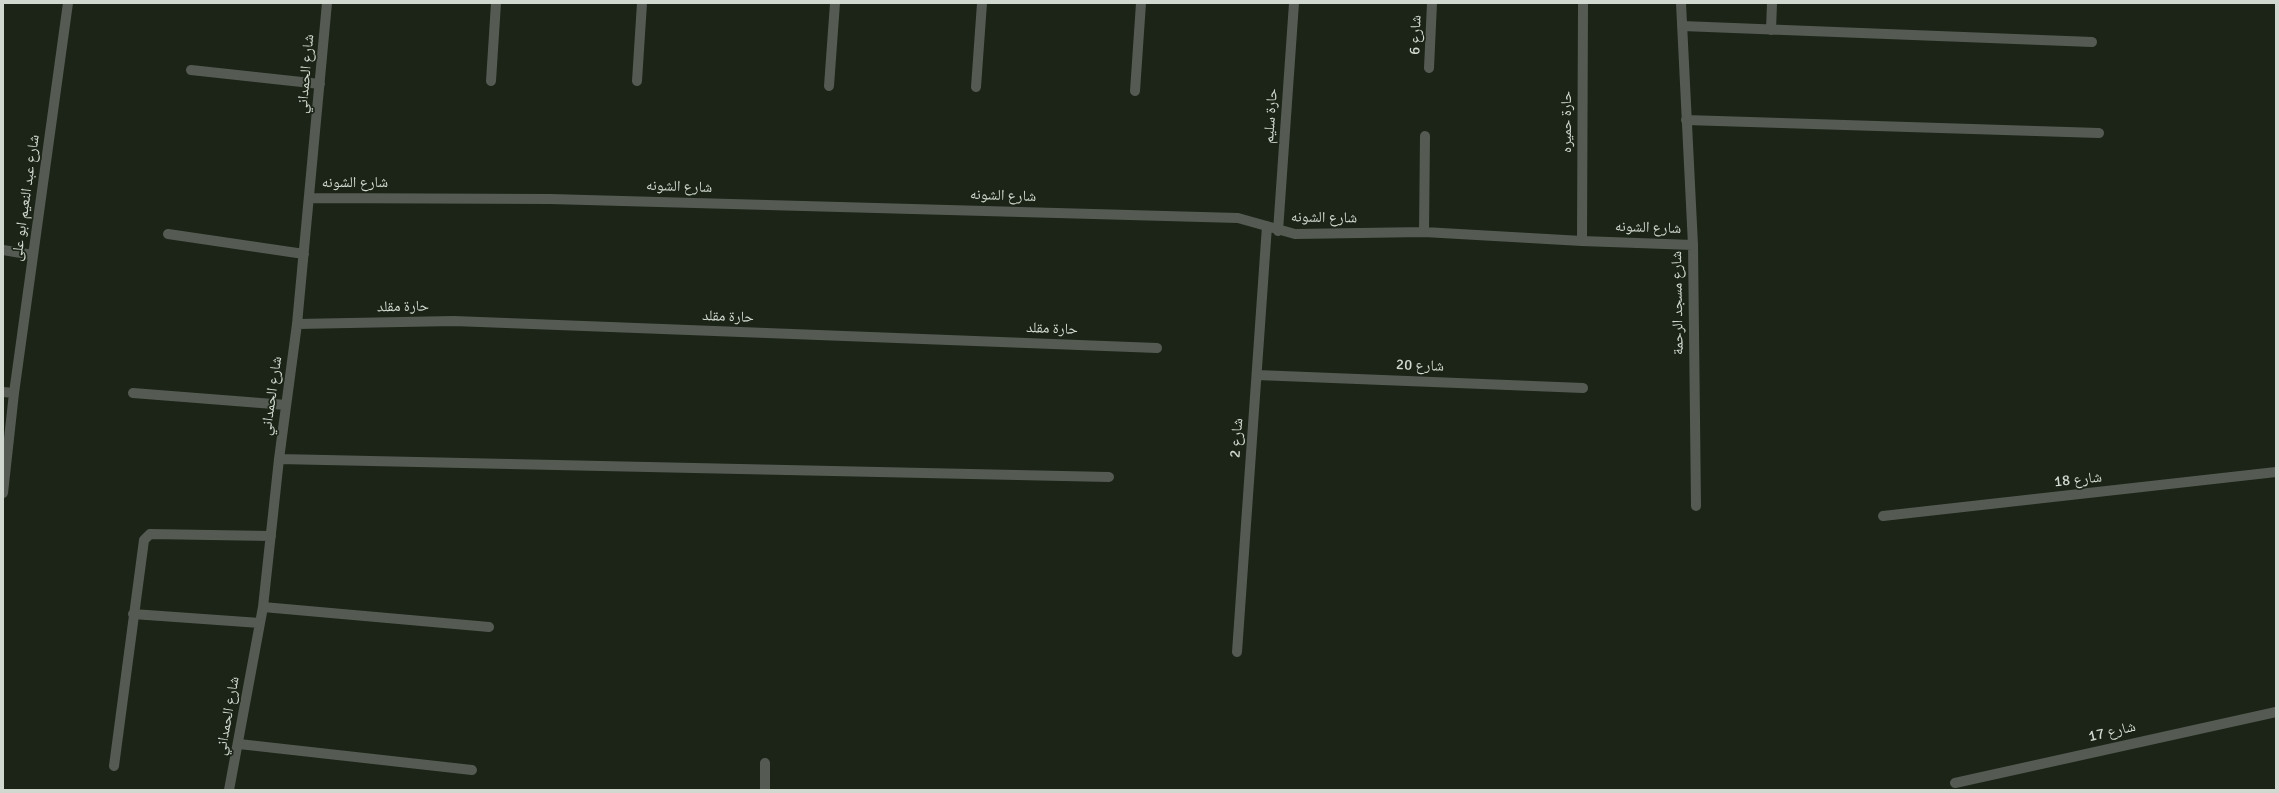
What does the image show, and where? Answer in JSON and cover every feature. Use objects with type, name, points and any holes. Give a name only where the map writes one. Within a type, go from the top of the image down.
[{"type":"street","name":"شارع عبد النعيم ابو على","points":[[3,493],[14,393],[68,3]]},
{"type":"street","name":"شارع الحمداني","points":[[229,790],[239,744],[263,607],[279,459],[297,324],[327,3]]},
{"type":"street","points":[[491,81],[496,3]]},
{"type":"street","points":[[637,81],[642,3]]},
{"type":"street","points":[[829,86],[835,3]]},
{"type":"street","points":[[976,87],[982,3]]},
{"type":"street","points":[[1135,91],[1141,3]]},
{"type":"street","name":"حارة سليم","points":[[1278,231],[1294,3]]},
{"type":"street","name":"شارع 6","points":[[1429,68],[1432,3]]},
{"type":"street","name":"حارة حميره","points":[[1582,242],[1583,3]]},
{"type":"street","name":"شارع مسجد الرحمة","points":[[1681,3],[1693,245],[1696,506]]},
{"type":"street","points":[[1771,30],[1772,3]]},
{"type":"street","points":[[1682,26],[2092,42]]},
{"type":"street","points":[[191,70],[320,84]]},
{"type":"street","points":[[1686,120],[2099,133]]},
{"type":"street","points":[[1424,232],[1425,136]]},
{"type":"street","name":"شارع الشونه","points":[[309,198],[550,199],[1238,218],[1267,226],[1278,231],[1295,234],[1424,232],[1582,242],[1693,245]]},
{"type":"street","name":"شارع 2","points":[[1237,652],[1267,226]]},
{"type":"street","points":[[168,234],[304,254]]},
{"type":"street","points":[[3,250],[33,255]]},
{"type":"street","name":"حارة مقلد","points":[[297,324],[454,322],[1157,348]]},
{"type":"street","name":"شارع 20","points":[[1257,375],[1583,388]]},
{"type":"street","points":[[3,392],[14,393]]},
{"type":"street","points":[[133,393],[286,405]]},
{"type":"street","points":[[279,459],[1109,477]]},
{"type":"street","name":"شارع 18","points":[[1883,516],[2276,472]]},
{"type":"street","points":[[114,766],[144,540],[150,534],[271,536]]},
{"type":"street","points":[[263,607],[489,627]]},
{"type":"street","points":[[133,614],[260,623]]},
{"type":"street","name":"شارع 17","points":[[1955,783],[2276,712]]},
{"type":"street","points":[[239,744],[472,770]]},
{"type":"street","points":[[765,763],[765,790]]}]
